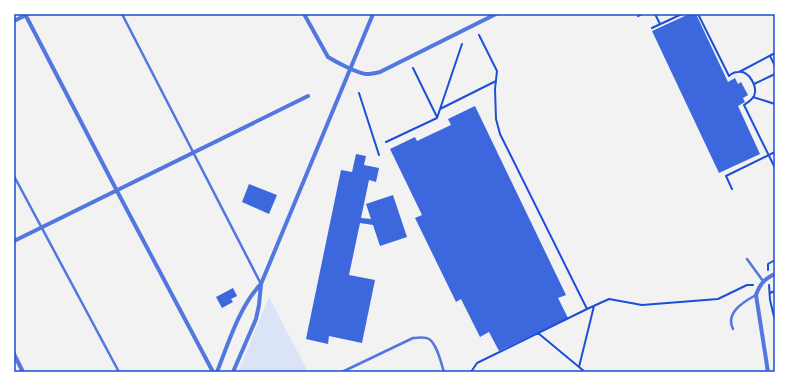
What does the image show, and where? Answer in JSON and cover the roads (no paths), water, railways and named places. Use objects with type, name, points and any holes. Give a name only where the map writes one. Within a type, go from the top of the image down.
[{"type":"street","points":[[14,21],[26,14],[117,191],[213,372]]},
{"type":"street","points":[[304,14],[328,56],[334,61],[366,74],[380,72],[496,14]]},
{"type":"street","points":[[233,372],[256,318],[261,284],[373,14]]},
{"type":"street","points":[[14,241],[308,96]]},
{"type":"street","points":[[768,372],[756,295],[763,281],[775,274]]},
{"type":"street","points":[[218,372],[247,302],[253,292],[261,284]]},
{"type":"street","points":[[14,354],[23,372]]},
{"type":"lane","points":[[122,14],[261,284]]},
{"type":"lane","points":[[14,176],[119,372]]},
{"type":"lane","points":[[747,259],[763,281]]},
{"type":"lane","points":[[733,329],[730,324],[735,310],[741,304],[756,295]]},
{"type":"lane","points":[[342,372],[413,338],[423,337],[430,339],[436,347],[444,372]]}]
